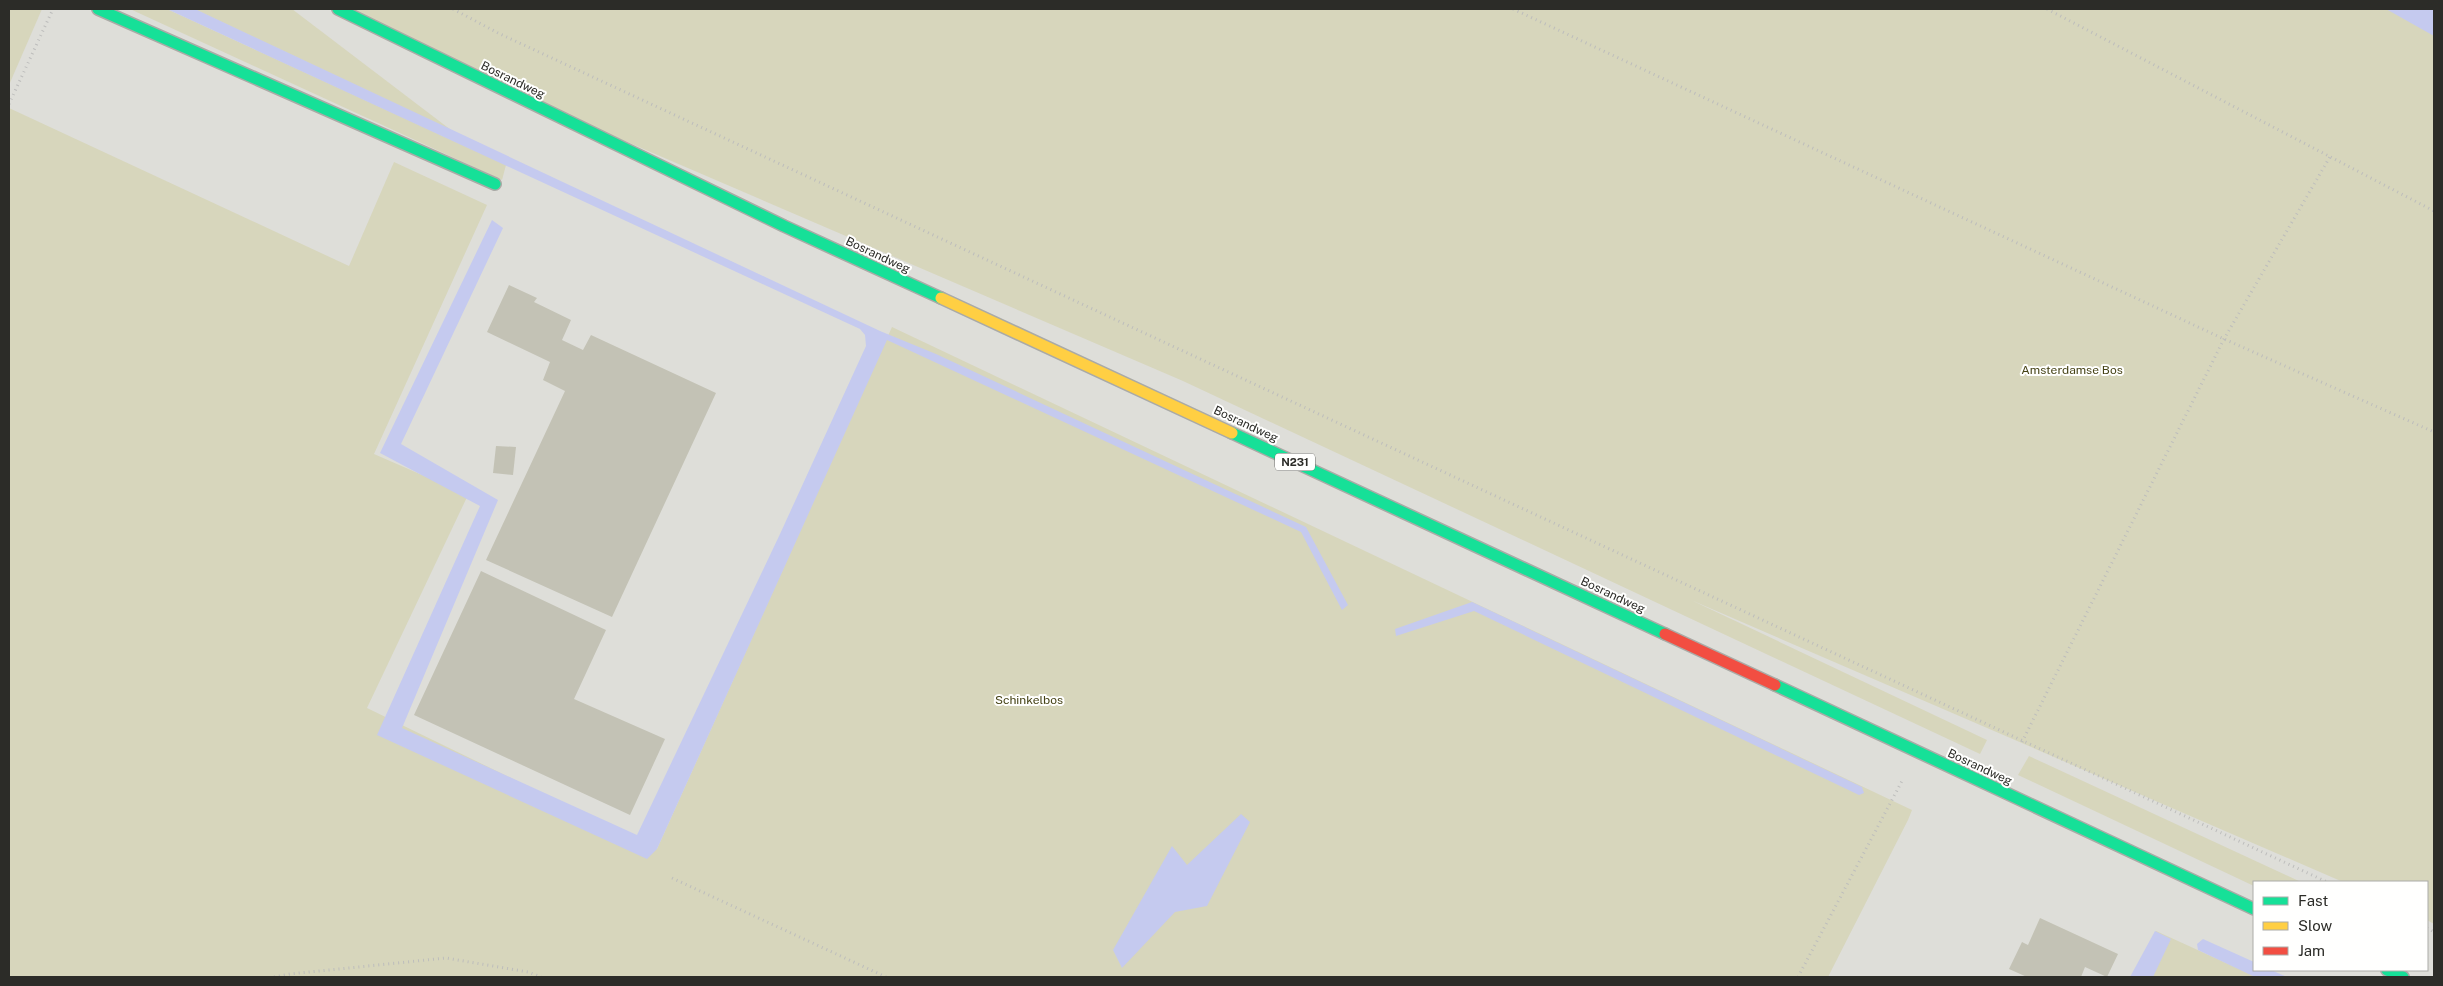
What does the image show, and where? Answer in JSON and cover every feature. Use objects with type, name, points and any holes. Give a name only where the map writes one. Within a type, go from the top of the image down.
[{"type":"main road","points":[[98,9],[495,184]]},
{"type":"main road","name":"Bosrandweg","points":[[338,9],[784,226],[1337,481],[2253,909]]},
{"type":"main road","points":[[2389,971],[2403,977]]},
{"type":"path","points":[[9,104],[53,9]]},
{"type":"path","points":[[453,9],[498,33],[2325,881]]},
{"type":"path","points":[[1512,9],[2224,339],[2434,432]]},
{"type":"path","points":[[2047,9],[2331,155],[2434,211]]},
{"type":"path","points":[[2022,742],[2224,339],[2331,155]]},
{"type":"path","points":[[1798,977],[1917,753]]},
{"type":"path","points":[[672,878],[886,977]]},
{"type":"path","points":[[274,977],[446,958],[528,972],[541,977]]},
{"type":"green space","points":[[9,9],[42,9],[9,85]]},
{"type":"green space","points":[[130,9],[167,9],[506,165],[502,180]]},
{"type":"green space","points":[[194,9],[292,9],[451,130]]},
{"type":"green space","name":"Amsterdamse Bos","points":[[349,9],[2434,9],[2434,924],[2428,921],[2428,881],[2341,881],[1691,600],[1987,740],[1980,754],[1183,381],[497,86]]},
{"type":"green space","name":"Schinkelbos","points":[[9,108],[349,266],[394,162],[487,205],[374,454],[468,495],[367,708],[657,849],[892,327],[1912,810],[1828,977],[9,977]]},
{"type":"green space","points":[[2029,756],[2299,881],[2253,881],[2253,886],[2018,775]]},
{"type":"green space","points":[[2156,931],[2257,977],[2133,977]]},
{"type":"water","points":[[167,9],[195,9],[880,331],[936,354],[1306,527],[1348,605],[1342,610],[1301,532],[887,340],[657,849],[647,859],[377,735],[480,506],[380,453],[492,220],[503,228],[401,444],[498,500],[402,728],[637,835],[780,534],[866,346],[865,335],[860,329]]},
{"type":"water","points":[[2386,9],[2434,9],[2434,36]]},
{"type":"water","points":[[1472,602],[1862,787],[1864,793],[1859,795],[1474,611],[1396,636],[1395,629]]},
{"type":"water","points":[[1241,814],[1250,822],[1207,906],[1175,912],[1122,968],[1113,950],[1172,846],[1187,865]]},
{"type":"water","points":[[2155,931],[2171,939],[2153,977],[2130,977]]},
{"type":"water","points":[[2203,939],[2253,962],[2253,971],[2273,971],[2287,977],[2255,977],[2198,950],[2197,944]]},
{"type":"building","points":[[509,285],[537,298],[534,302],[571,320],[562,340],[583,350],[591,335],[716,393],[612,617],[486,560],[565,391],[543,380],[550,362],[487,332]]},
{"type":"building","points":[[496,446],[516,447],[513,475],[493,473]]},
{"type":"building","points":[[481,571],[606,630],[574,699],[665,739],[630,815],[414,715]]},
{"type":"building","points":[[2040,918],[2118,954],[2107,977],[2085,967],[2081,977],[2027,977],[2009,969],[2022,942],[2028,945]]},
{"type":"traffic: fast","points":[[98,9],[495,184]]},
{"type":"traffic: fast","points":[[338,9],[784,226],[941,298]]},
{"type":"traffic: fast","points":[[1232,433],[1665,634]]},
{"type":"traffic: fast","points":[[1775,685],[2253,909]]},
{"type":"traffic: fast","points":[[2389,971],[2403,977]]},
{"type":"traffic: slow","points":[[941,298],[1232,433]]},
{"type":"traffic: jam","points":[[1665,634],[1775,685]]}]
